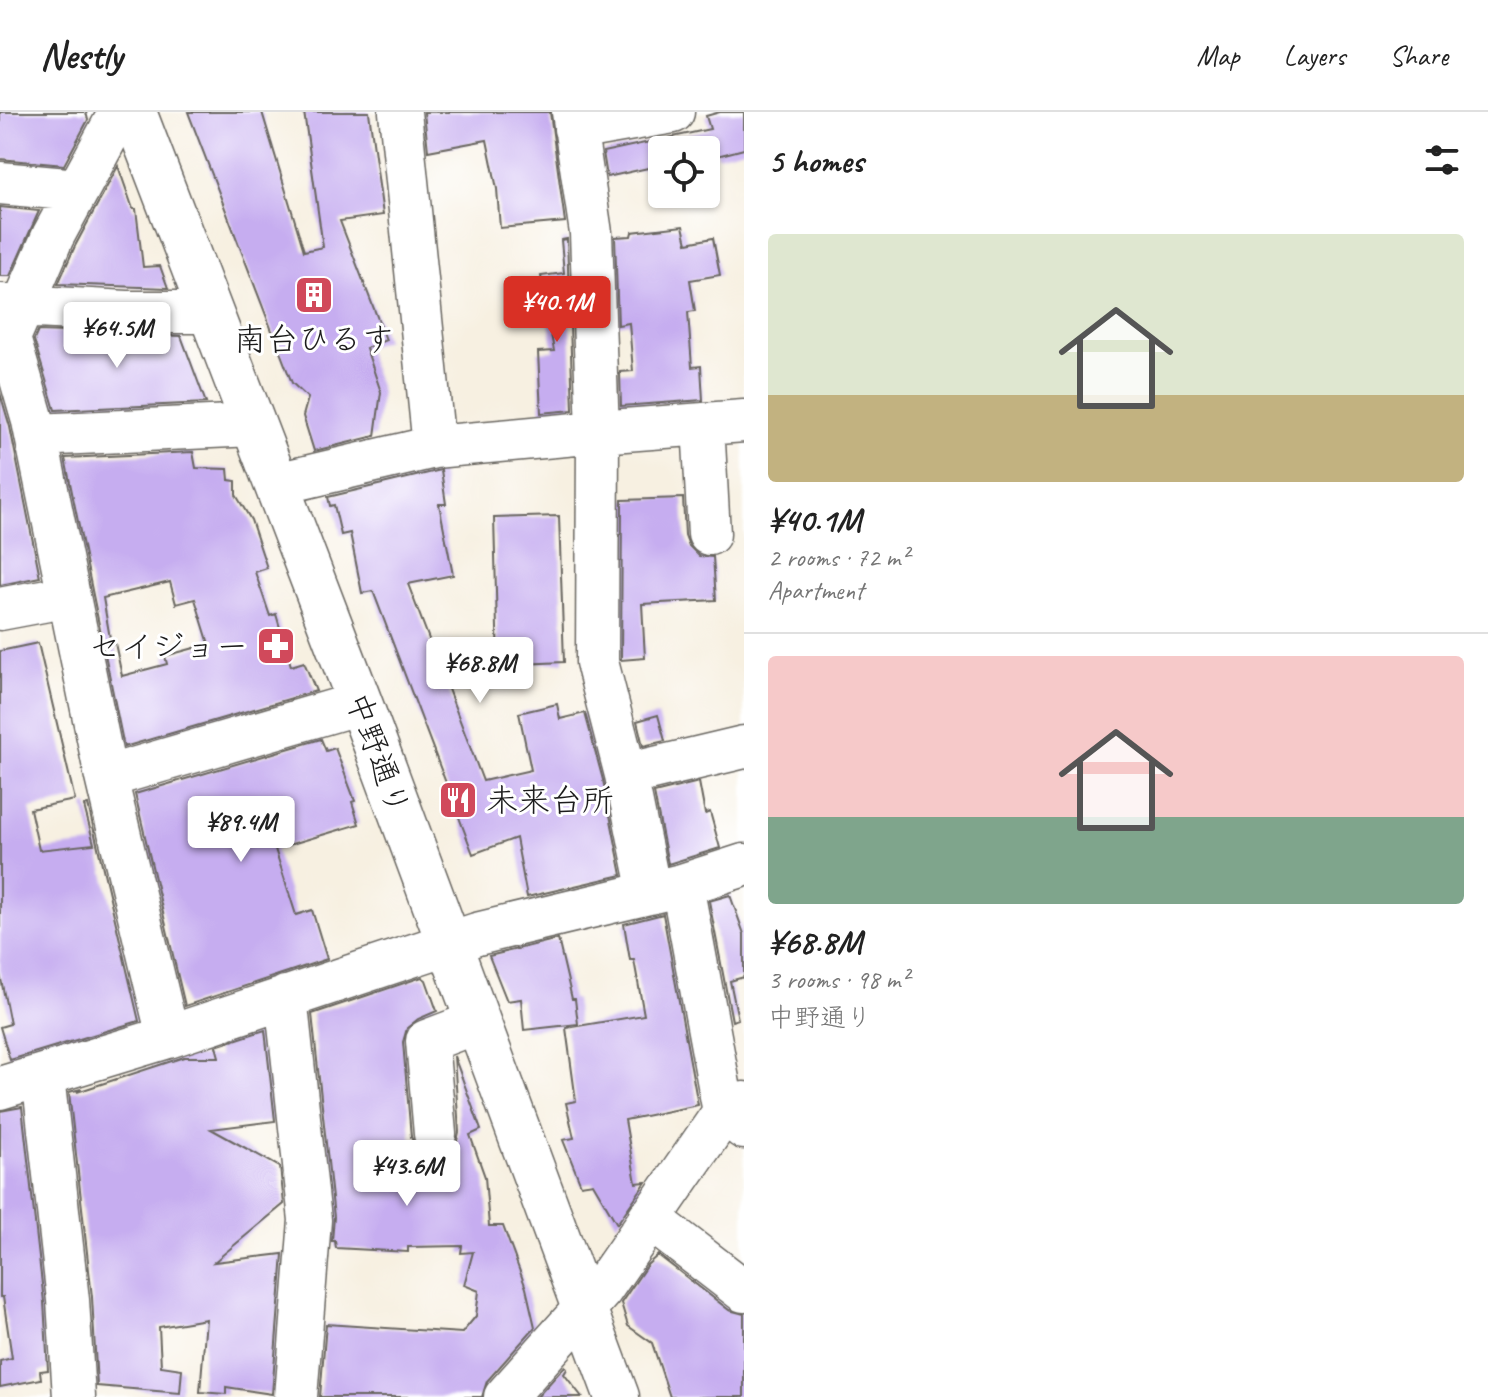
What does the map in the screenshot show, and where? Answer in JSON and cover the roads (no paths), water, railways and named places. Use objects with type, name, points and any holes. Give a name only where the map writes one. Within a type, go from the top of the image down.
[{"type":"main road","name":"中野通り","points":[[134,112],[360,703],[617,1397]]},
{"type":"street","points":[[120,112],[8,326],[36,435],[106,777],[168,1037]]},
{"type":"street","points":[[400,112],[434,447]]},
{"type":"street","points":[[505,1397],[601,1290],[649,1218],[737,1115],[666,889],[626,775],[597,662],[598,432],[591,233],[574,121],[673,112]]},
{"type":"street","points":[[0,183],[78,190]]},
{"type":"street","points":[[8,326],[127,312],[211,312]]},
{"type":"street","points":[[277,484],[434,447],[724,423],[709,534]]},
{"type":"street","points":[[36,435],[254,425]]},
{"type":"street","points":[[0,609],[69,596]]},
{"type":"street","points":[[106,777],[360,703]]},
{"type":"street","points":[[626,775],[744,747]]},
{"type":"street","points":[[74,1397],[68,1300],[12,1080],[168,1037],[448,943],[666,889],[744,865]]},
{"type":"street","points":[[286,997],[310,1220],[296,1397]]},
{"type":"street","points":[[435,1134],[427,1041],[477,1022]]},
{"type":"street","points":[[649,1218],[744,1291]]},
{"type":"place","name":"南台ひるす","points":[[314,295]]},
{"type":"place","name":"セイジョー","points":[[276,646]]},
{"type":"place","name":"未来台所","points":[[458,800]]}]
